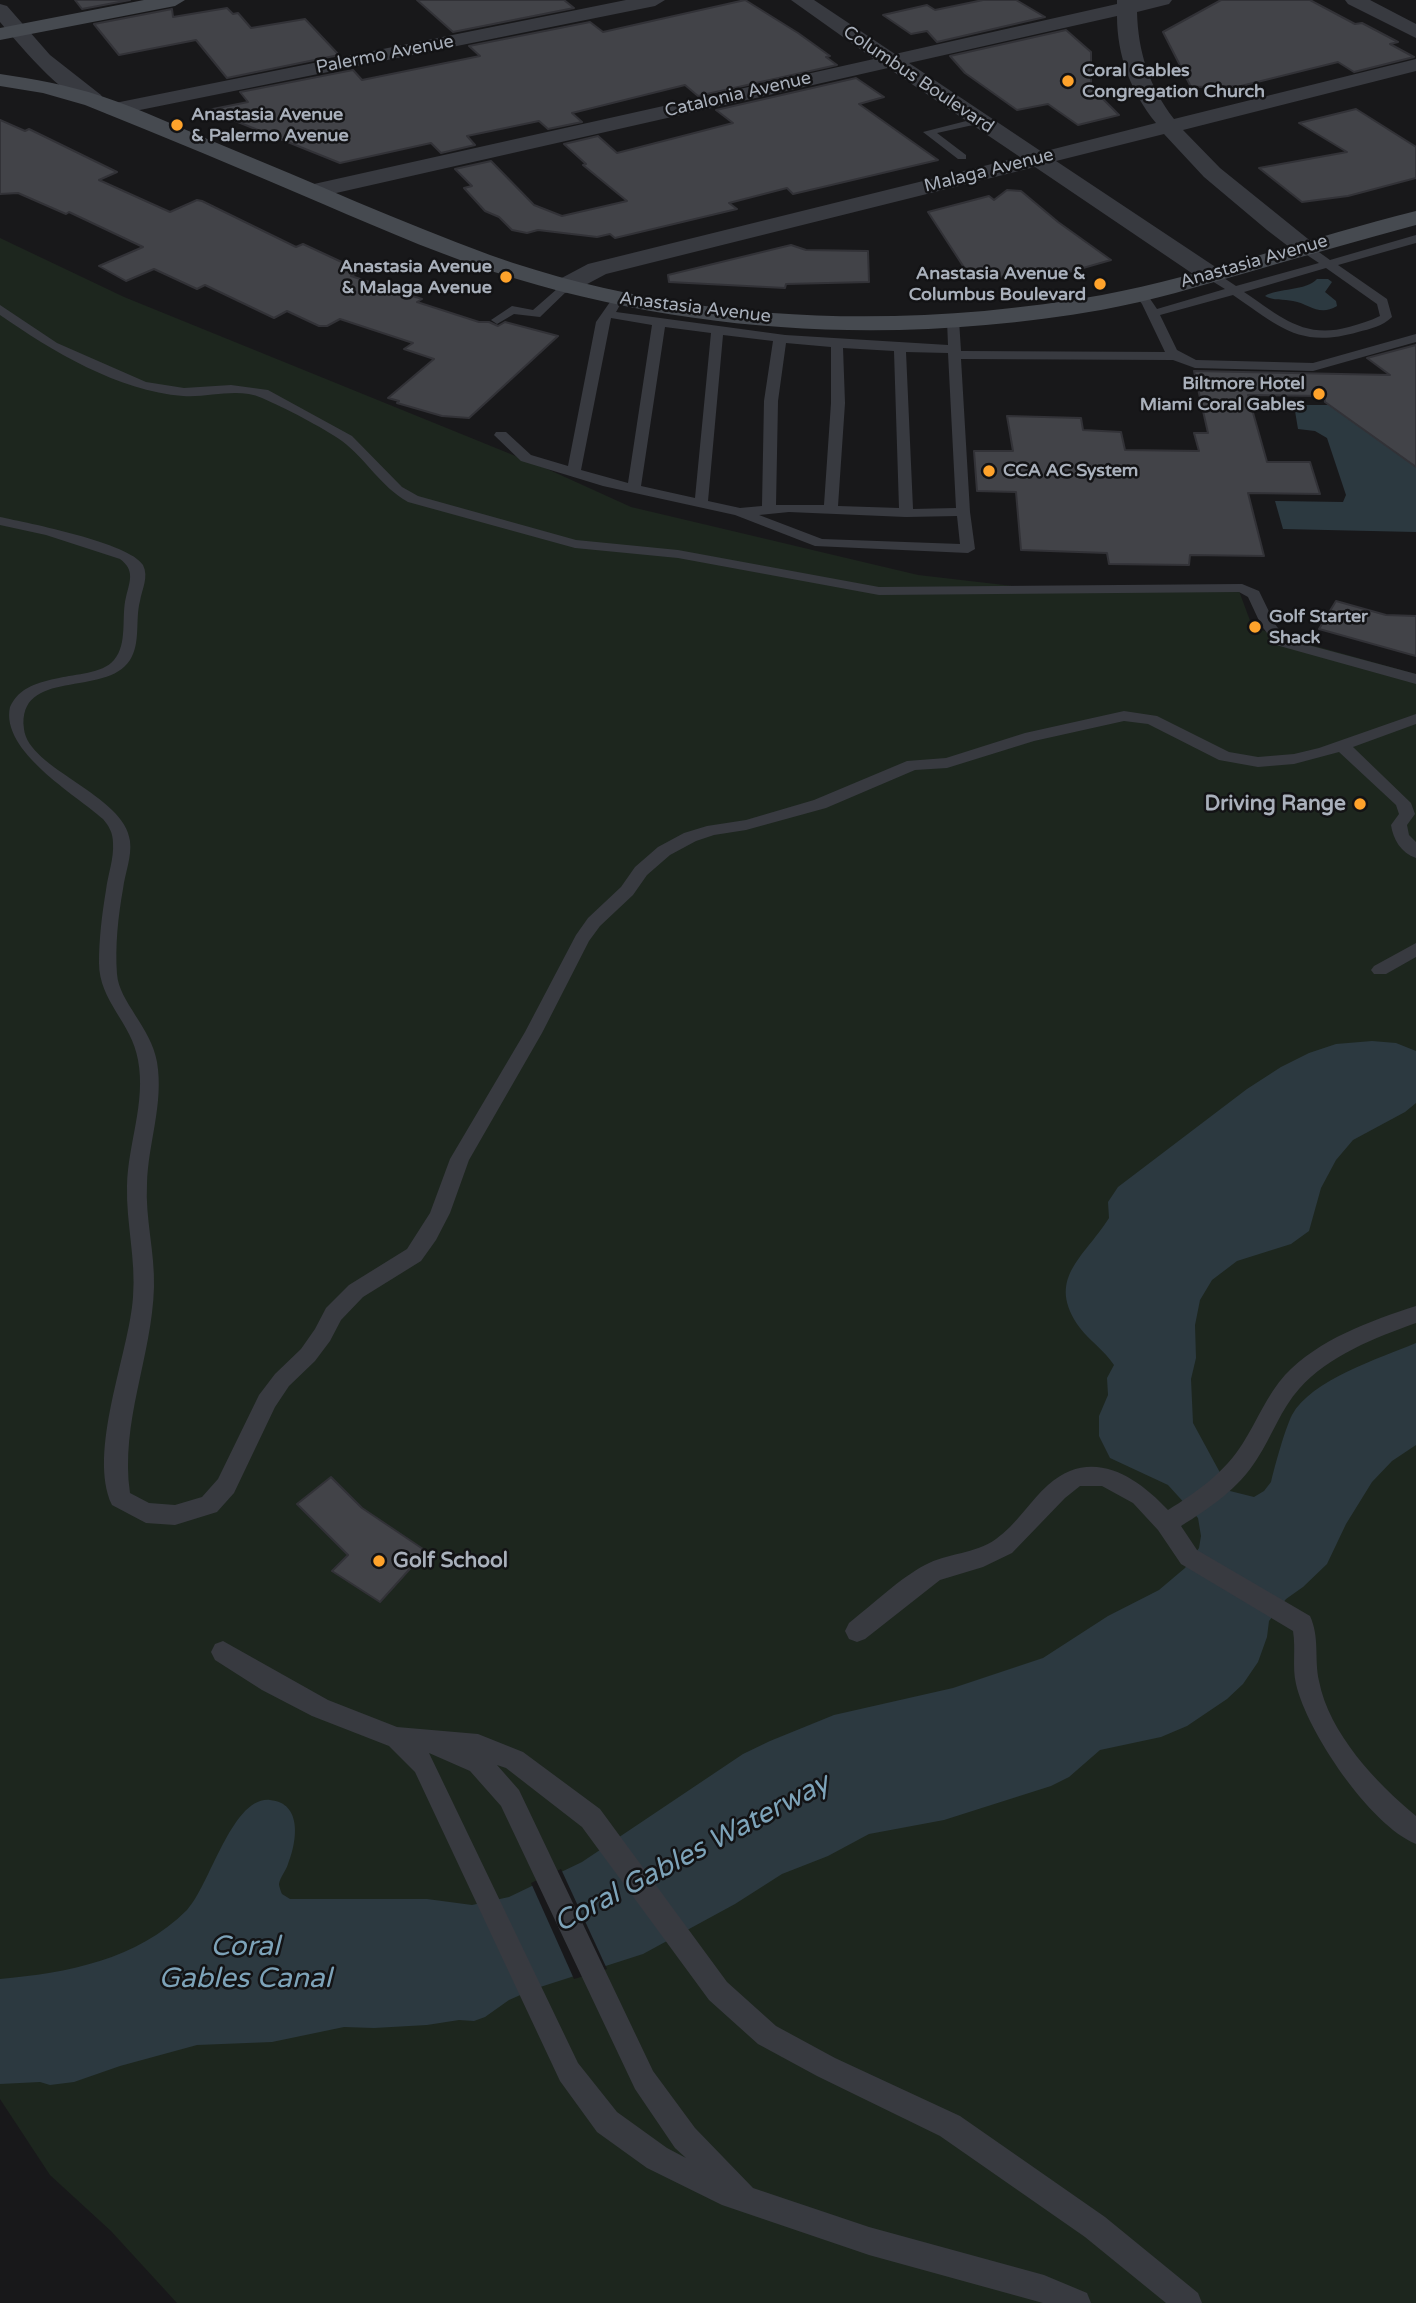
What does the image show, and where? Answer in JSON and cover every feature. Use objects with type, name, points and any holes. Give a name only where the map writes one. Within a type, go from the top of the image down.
[{"type":"street","points":[[8,32],[172,0]]},
{"type":"street","name":"Palermo Avenue","points":[[115,109],[655,0]]},
{"type":"street","name":"Columbus Boulevard","points":[[800,0],[1211,275]]},
{"type":"street","name":"Catalonia Avenue","points":[[314,191],[890,61],[1127,4],[1162,0]]},
{"type":"street","points":[[1355,0],[1416,32]]},
{"type":"street","points":[[1127,4],[1126,33],[1131,58],[1149,95],[1169,126],[1191,152],[1242,199],[1305,248]]},
{"type":"street","points":[[0,10],[8,32],[93,100]]},
{"type":"street","points":[[4,80],[30,72],[43,59]]},
{"type":"street","name":"Malaga Avenue","points":[[565,286],[597,269],[1416,65]]},
{"type":"street","name":"Anastasia Avenue","points":[[4,80],[93,100],[476,258],[565,286],[613,307],[788,320],[953,320],[1065,308],[1140,293],[1305,248],[1411,229]]},
{"type":"lane","points":[[962,158],[928,132],[978,121]]},
{"type":"lane","points":[[1155,313],[1328,265],[1411,229]]},
{"type":"lane","points":[[1211,275],[1289,327],[1307,335],[1338,334],[1376,323],[1386,317],[1382,302],[1305,248]]},
{"type":"lane","points":[[497,320],[512,310],[536,314],[565,286]]},
{"type":"lane","points":[[1140,293],[1155,313],[1166,348],[1172,356]]},
{"type":"lane","points":[[574,472],[602,322],[613,307],[659,322],[717,332],[954,352],[1102,357],[1172,356],[1185,362],[1209,366],[1312,367],[1416,338]]},
{"type":"lane","points":[[0,309],[69,355],[143,385],[184,392],[231,389],[263,393],[347,439],[397,490],[413,499],[542,536],[575,544],[678,554],[879,591],[1241,588],[1254,594],[1268,625],[1282,642],[1416,679]]},
{"type":"lane","points":[[501,435],[526,458],[634,489],[739,512],[820,544],[968,549],[963,512],[953,320]]},
{"type":"lane","points":[[634,489],[659,322]]},
{"type":"lane","points":[[701,504],[717,332]]},
{"type":"lane","points":[[769,509],[771,401],[780,337]]},
{"type":"lane","points":[[831,510],[838,403],[837,342]]},
{"type":"lane","points":[[900,348],[906,513]]},
{"type":"lane","points":[[739,512],[769,509],[963,512]]},
{"type":"lane","points":[[0,521],[50,532],[125,556],[136,563],[140,574],[130,615],[126,654],[119,665],[87,678],[37,684],[20,691],[11,702],[10,718],[15,732],[29,752],[102,810],[116,825],[122,841],[114,891],[108,984],[144,1043],[149,1072],[149,1096],[148,1125],[137,1180],[145,1273],[142,1315],[114,1472],[120,1497],[146,1513],[175,1515],[209,1505],[226,1486],[267,1401],[316,1345],[333,1314],[356,1291],[414,1255],[440,1213],[460,1158],[533,1033],[582,939],[594,922],[664,850],[690,837],[713,830],[746,825],[820,804],[913,765],[947,763],[1031,737],[1124,716],[1151,719],[1225,756],[1258,762],[1294,759],[1416,719]]},
{"type":"lane","points":[[1341,745],[1403,803],[1408,814],[1399,825],[1401,837],[1416,852]]},
{"type":"lane","points":[[1380,970],[1416,949]]},
{"type":"lane","points":[[1175,1517],[1231,1476],[1251,1450],[1269,1413],[1294,1380],[1330,1352],[1378,1328],[1416,1314]]},
{"type":"lane","points":[[857,1631],[933,1572],[975,1560],[1004,1546],[1058,1491],[1076,1477],[1104,1476],[1175,1517],[1189,1557],[1302,1624],[1307,1634],[1307,1683],[1325,1728],[1371,1791],[1416,1832]]},
{"type":"lane","points":[[223,1652],[270,1682],[320,1708],[397,1738],[478,1746],[514,1760],[591,1818],[679,1942],[718,1991],[767,2035],[826,2067],[893,2096],[950,2126],[1095,2227],[1188,2303]]},
{"type":"lane","points":[[397,1738],[424,1764],[569,2072],[607,2122],[657,2158],[722,2191],[869,2241],[1044,2289],[1077,2303]]},
{"type":"lane","points":[[437,1742],[480,1763],[510,1798],[644,2080],[685,2138],[746,2199]]},
{"type":"shaded area","points":[[0,238],[124,297],[545,468],[631,507],[918,575],[1047,590],[1239,591],[1252,626],[1416,674],[1416,2303],[177,2303],[111,2231],[50,2175],[0,2099]]},
{"type":"water","points":[[1317,279],[1328,279],[1332,282],[1325,292],[1336,301],[1337,306],[1320,310],[1290,300],[1265,296],[1306,286]]},
{"type":"water","points":[[1294,405],[1329,405],[1416,467],[1416,532],[1283,529],[1275,501],[1343,502],[1346,495],[1327,438],[1315,431],[1298,429]]},
{"type":"water","name":"Coral Gables Canal","points":[[1372,1041],[1396,1043],[1416,1051],[1416,1103],[1405,1112],[1353,1140],[1336,1160],[1321,1188],[1309,1231],[1291,1244],[1237,1261],[1212,1280],[1200,1300],[1195,1325],[1196,1358],[1191,1379],[1193,1423],[1230,1491],[1254,1497],[1264,1491],[1271,1482],[1289,1421],[1301,1402],[1330,1381],[1416,1343],[1416,1445],[1392,1461],[1372,1482],[1346,1524],[1327,1564],[1286,1599],[1269,1621],[1267,1637],[1258,1662],[1243,1684],[1227,1699],[1187,1726],[1161,1737],[1100,1750],[1069,1777],[1051,1786],[944,1820],[869,1834],[828,1856],[782,1874],[735,1904],[643,1954],[534,1989],[474,2021],[374,2028],[344,2027],[272,2042],[197,2045],[74,2082],[50,2085],[40,2082],[0,2084],[0,1979],[50,1973],[100,1961],[146,1941],[167,1927],[187,1910],[196,1898],[233,1827],[244,1812],[256,1803],[270,1800],[281,1803],[293,1816],[294,1845],[279,1884],[282,1894],[290,1899],[427,1899],[472,1905],[509,1897],[582,1862],[743,1754],[770,1741],[834,1715],[953,1688],[1043,1658],[1108,1616],[1159,1590],[1185,1568],[1199,1548],[1201,1536],[1198,1518],[1168,1485],[1110,1458],[1099,1436],[1099,1416],[1108,1395],[1107,1378],[1114,1365],[1080,1328],[1070,1311],[1066,1296],[1067,1282],[1079,1258],[1109,1218],[1108,1202],[1118,1187],[1247,1089],[1281,1067],[1309,1053],[1336,1044]]},
{"type":"pier","points":[[561,1869],[607,1969],[574,1979],[531,1883]]},
{"type":"building","points":[[75,0],[130,0],[82,9]]},
{"type":"building","points":[[417,0],[564,0],[574,8],[453,32]]},
{"type":"building","points":[[745,0],[798,33],[830,56],[826,57],[837,65],[698,96],[685,85],[572,113],[582,122],[548,129],[539,121],[467,136],[475,145],[441,153],[431,143],[340,163],[208,110],[248,102],[240,92],[353,70],[362,80],[480,56],[469,46],[590,22],[603,32]]},
{"type":"building","points":[[983,0],[1016,0],[1045,17],[937,42],[927,31],[911,34],[883,15],[927,5],[935,10]]},
{"type":"building","points":[[1221,0],[1310,0],[1355,24],[1362,23],[1398,42],[1390,44],[1414,57],[1354,72],[1338,62],[1241,86],[1191,87],[1163,32]]},
{"type":"building","points":[[227,8],[233,14],[238,13],[251,28],[305,19],[339,55],[227,78],[196,40],[119,55],[94,24],[172,9],[173,17]]},
{"type":"building","name":"Coral Gables Congregation Church","points":[[1066,30],[1091,52],[1091,87],[1119,115],[1078,125],[1048,104],[1017,110],[965,73],[950,56]]},
{"type":"building","points":[[856,78],[884,97],[859,104],[938,160],[793,194],[787,188],[729,203],[737,209],[615,238],[610,234],[597,237],[538,230],[527,233],[512,230],[499,217],[485,211],[464,188],[472,186],[455,169],[491,161],[534,205],[562,216],[627,201],[583,165],[586,164],[564,144],[598,136],[617,153],[733,123],[716,110]]},
{"type":"building","points":[[1356,109],[1416,147],[1416,178],[1348,196],[1302,202],[1259,168],[1347,152],[1299,123]]},
{"type":"building","points":[[0,120],[25,131],[29,129],[117,172],[99,180],[170,212],[197,200],[202,201],[296,247],[303,244],[361,271],[351,276],[422,299],[417,302],[479,322],[498,326],[505,322],[558,336],[469,418],[442,416],[397,403],[399,401],[388,398],[434,359],[404,349],[413,343],[340,319],[327,326],[319,326],[287,311],[274,318],[205,285],[197,289],[154,269],[126,281],[99,266],[143,247],[69,212],[66,214],[18,193],[0,194]]},
{"type":"building","points":[[1007,190],[1021,191],[1111,260],[1069,272],[1066,270],[990,277],[986,270],[967,272],[928,212],[989,196],[994,200]]},
{"type":"building","points":[[791,245],[806,250],[868,251],[869,282],[786,284],[785,288],[669,282],[668,275]]},
{"type":"building","points":[[1416,345],[1416,467],[1325,402],[1324,396],[1248,395],[1267,462],[1310,462],[1320,494],[1248,493],[1264,556],[1190,555],[1189,565],[1109,564],[1107,553],[1021,550],[1016,492],[977,491],[974,451],[1013,451],[1007,416],[1081,418],[1083,430],[1121,432],[1125,450],[1199,451],[1194,433],[1208,433],[1194,371],[1390,375],[1367,358]]},
{"type":"building","points":[[1336,601],[1386,615],[1416,616],[1416,656],[1319,629]]},
{"type":"building","points":[[331,1477],[362,1508],[426,1551],[380,1602],[332,1571],[348,1555],[297,1504]]},
{"type":"place","name":"Coral Gables Congregation Church","points":[[1068,81]]},
{"type":"place","name":"Anastasia Avenue & Palermo Avenue","points":[[177,125]]},
{"type":"place","name":"Anastasia Avenue & Malaga Avenue","points":[[506,277]]},
{"type":"place","name":"Anastasia Avenue & Columbus Boulevard","points":[[1100,284]]},
{"type":"place","name":"Biltmore Hotel Miami Coral Gables","points":[[1319,394]]},
{"type":"place","name":"CCA AC System","points":[[989,471]]},
{"type":"place","name":"Golf Starter Shack","points":[[1255,627]]},
{"type":"place","name":"Driving Range","points":[[1360,804]]},
{"type":"place","name":"Golf School","points":[[379,1561]]},
{"type":"water label","name":"Coral Gables Waterway","points":[[692,1854]]}]
